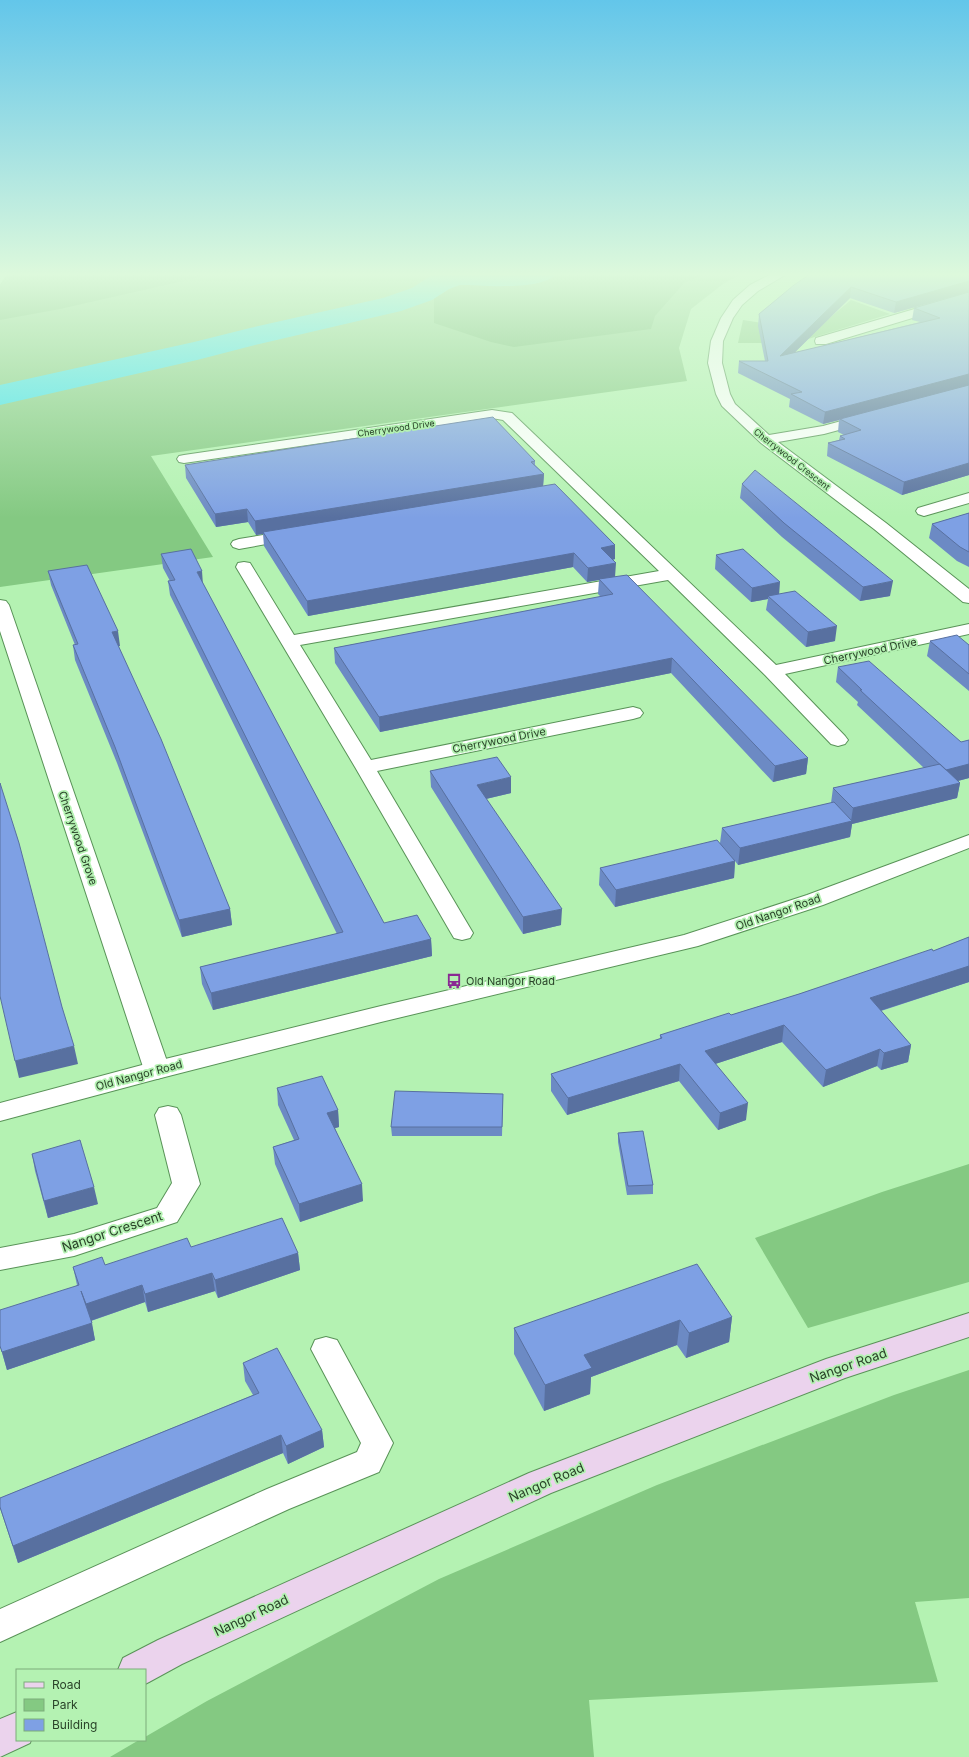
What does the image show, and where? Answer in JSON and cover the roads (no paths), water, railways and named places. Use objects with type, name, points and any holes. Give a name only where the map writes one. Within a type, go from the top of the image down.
[{"type":"main road","name":"Nangor Road","points":[[138,1669],[170,1652],[540,1483],[837,1368],[969,1326]]},
{"type":"main road","points":[[0,1739],[16,1731]]},
{"type":"street","name":"Cherrywood Crescent","points":[[716,354],[715,363],[723,394],[729,406],[766,440],[880,526],[969,598]]},
{"type":"street","name":"Cherrywood Drive","points":[[184,459],[492,414],[507,416],[512,419],[772,671],[838,740]]},
{"type":"street","points":[[766,440],[824,430],[877,415]]},
{"type":"street","points":[[562,490],[582,487]]},
{"type":"street","points":[[924,511],[969,498]]},
{"type":"street","points":[[239,544],[308,532]]},
{"type":"street","points":[[244,567],[365,767],[462,933]]},
{"type":"street","points":[[288,642],[672,574]]},
{"type":"street","name":"Cherrywood Grove","points":[[0,605],[157,1070]]},
{"type":"street","name":"Cherrywood Drive","points":[[772,671],[969,629]]},
{"type":"street","name":"Cherrywood Drive","points":[[365,767],[633,713]]},
{"type":"street","name":"Old Nangor Road","points":[[0,1112],[157,1070],[381,1014],[690,941],[814,900],[969,841]]},
{"type":"street","name":"Nangor Crescent","points":[[0,1259],[74,1245],[167,1215],[186,1184],[168,1116]]},
{"type":"street","points":[[1,1624],[278,1499],[368,1462],[377,1443],[326,1349]]},
{"type":"waterway","points":[[0,395],[184,354]]},
{"type":"place","name":"Old Nangor Road","points":[[454,981]]}]
